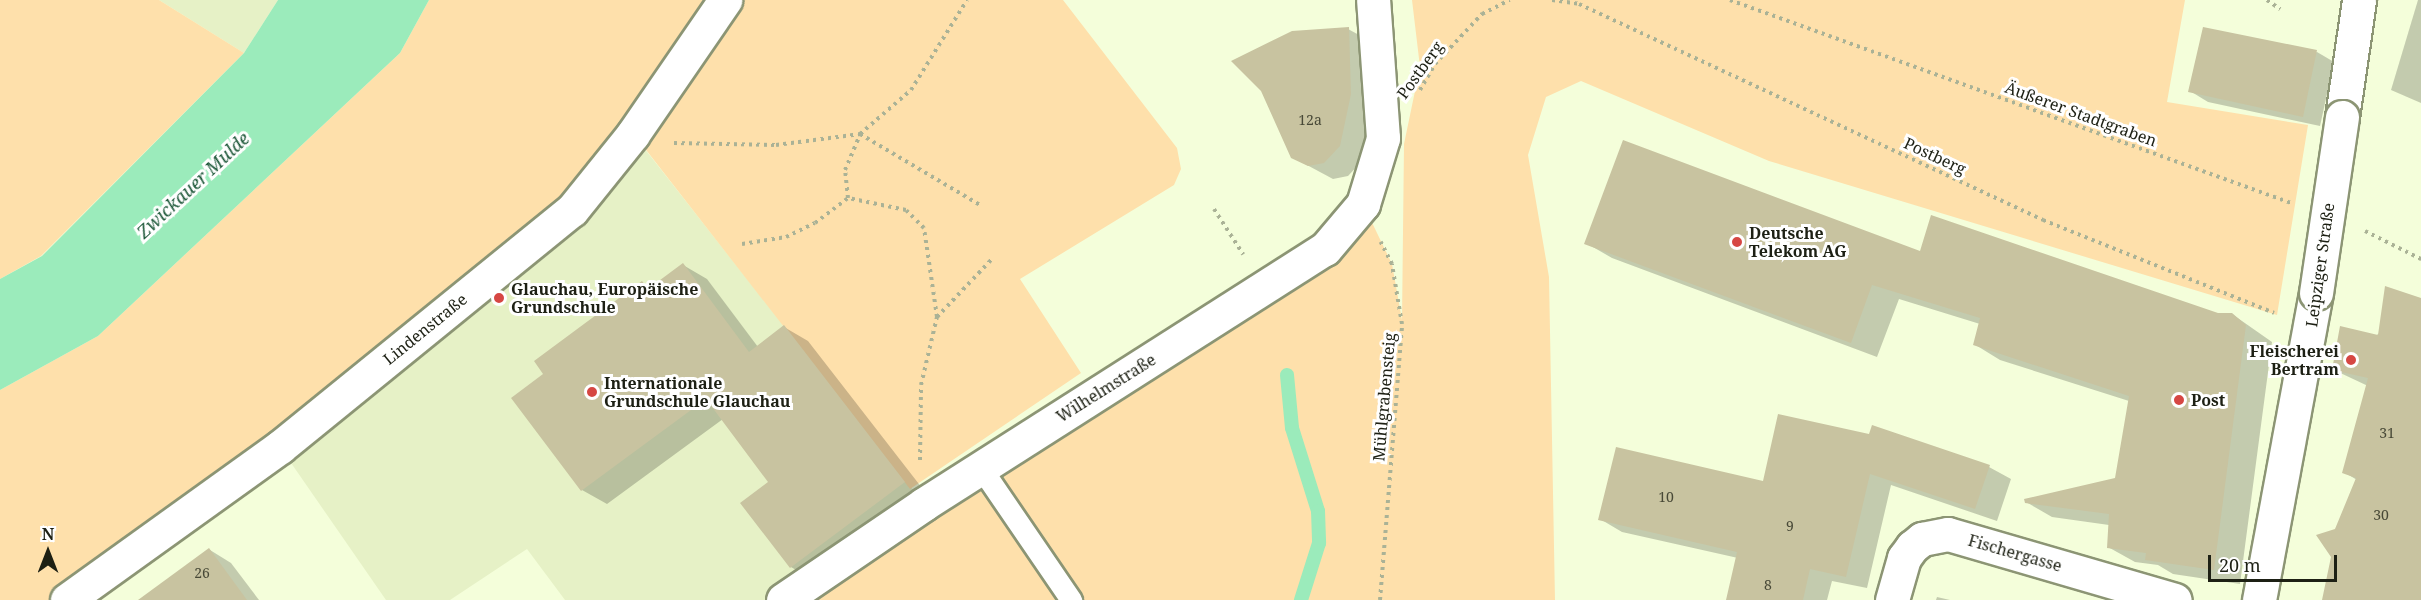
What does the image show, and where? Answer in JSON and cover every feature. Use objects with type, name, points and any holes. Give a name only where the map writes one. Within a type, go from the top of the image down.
[{"type":"street","name":"Lindenstraße","points":[[67,600],[280,447],[572,210],[638,126],[725,0]]},
{"type":"street","points":[[1372,0],[1383,138]]},
{"type":"street","name":"Leipziger Straße","points":[[2259,600],[2311,328],[2359,0]]},
{"type":"street","name":"Wilhelmstraße","points":[[783,600],[940,494],[1325,249],[1363,204],[1383,138]]},
{"type":"street","name":"Fischergasse","points":[[1892,600],[1904,558],[1912,547],[1922,539],[1948,534],[2175,600]]},
{"type":"lane","points":[[981,468],[1071,600]]},
{"type":"path","points":[[848,198],[845,170],[860,134],[911,90],[967,0]]},
{"type":"path","name":"Postberg","points":[[1383,138],[1416,96],[1435,64],[1482,14],[1510,0]]},
{"type":"path","name":"Postberg","points":[[1552,0],[1579,4],[2043,220],[2311,328]]},
{"type":"path","name":"Äußerer Stadtgraben","points":[[1730,0],[2295,205]]},
{"type":"path","points":[[2266,0],[2280,9]]},
{"type":"path","points":[[638,126],[650,135],[681,145],[776,145],[860,134],[980,205]]},
{"type":"path","points":[[742,243],[786,237],[815,223],[848,198],[906,210],[924,228],[937,317],[921,385],[918,457],[940,494]]},
{"type":"path","name":"Mühlgrabensteig","points":[[1363,204],[1392,264],[1402,324],[1380,600]]},
{"type":"path","points":[[1214,209],[1265,288]]},
{"type":"path","points":[[2361,229],[2421,259]]},
{"type":"path","points":[[937,317],[992,259]]},
{"type":"shaded area","points":[[0,0],[159,0],[244,53],[41,256],[0,279]]},
{"type":"shaded area","points":[[159,0],[278,0],[244,53]]},
{"type":"shaded area","points":[[429,0],[725,0],[572,210],[67,600],[0,600],[0,390],[98,336],[400,53]]},
{"type":"shaded area","points":[[744,0],[1063,0],[1177,148],[1181,169],[1174,185],[1020,279],[1081,373],[910,489],[643,146]]},
{"type":"shaded area","points":[[1412,0],[2185,0],[2167,102],[2308,125],[2277,315],[1769,161],[1581,81],[1546,97],[1528,155],[1549,277],[1555,600],[783,600],[1363,204],[1392,264],[1402,320],[1404,144],[1420,67]]},
{"type":"shaded area","name":"Internationale Grundschule Glauchau","points":[[633,134],[924,504],[783,600],[565,600],[527,549],[450,600],[386,600],[280,447]]},
{"type":"water","name":"Zwickauer Mulde","points":[[278,0],[429,0],[400,53],[98,336],[0,390],[0,279],[42,256],[244,53]]},
{"type":"building","points":[[1349,27],[1351,94],[1340,146],[1324,163],[1308,166],[1291,158],[1261,91],[1231,61],[1292,31]]},
{"type":"building","points":[[2203,27],[2317,50],[2303,117],[2188,92]]},
{"type":"building","name":"Post","points":[[1623,140],[1920,251],[1931,215],[2218,313],[2232,313],[2246,325],[2214,570],[2145,560],[2146,553],[2107,548],[2109,514],[2025,503],[2024,499],[2115,478],[2129,396],[1973,345],[1980,318],[1872,285],[1851,343],[1584,244]]},
{"type":"building","points":[[683,263],[749,352],[784,325],[905,482],[790,568],[740,503],[768,482],[706,399],[581,491],[511,398],[543,374],[534,361],[642,281],[648,289]]},
{"type":"building","points":[[2385,286],[2421,298],[2421,600],[2322,600],[2331,557],[2316,535],[2335,529],[2356,478],[2342,473],[2368,378],[2332,370],[2340,326],[2378,335]]},
{"type":"building","points":[[1778,414],[1869,434],[1872,425],[1990,465],[1975,509],[1870,474],[1846,577],[1810,569],[1803,600],[1726,600],[1737,552],[1598,520],[1616,447],[1763,481]]},
{"type":"building","points":[[209,548],[247,600],[138,600]]},
{"type":"waterway","points":[[1287,375],[1292,428],[1318,511],[1319,543],[1301,600]]},
{"type":"place","name":"Deutsche Telekom AG","points":[[1737,242]]},
{"type":"place","name":"Glauchau, Europäische Grundschule","points":[[499,298]]},
{"type":"place","name":"Fleischerei Bertram","points":[[2351,360]]},
{"type":"place","name":"Internationale Grundschule Glauchau","points":[[592,392]]},
{"type":"place","name":"Post","points":[[2179,400]]}]
